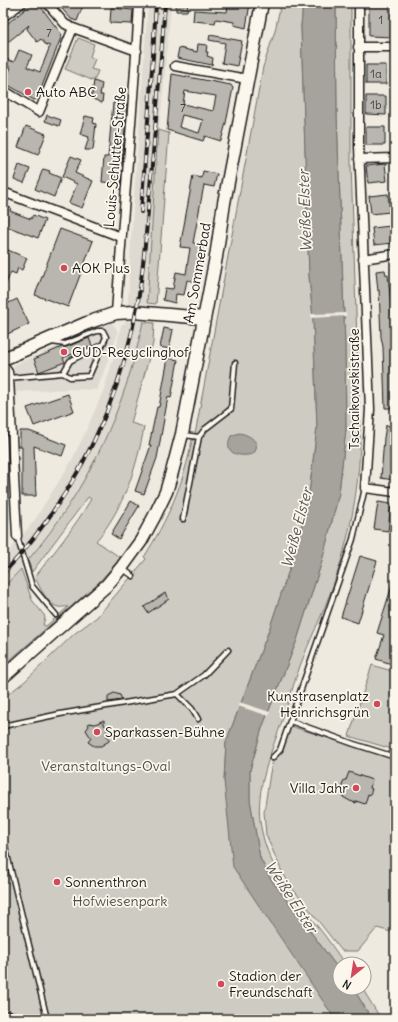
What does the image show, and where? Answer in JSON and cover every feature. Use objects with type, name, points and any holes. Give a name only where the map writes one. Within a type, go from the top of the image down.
[{"type":"main road","name":"Am Sommerbad","points":[[3,677],[88,602],[122,567],[141,541],[172,472],[182,434],[216,257],[224,203],[262,3]]},
{"type":"main road","points":[[3,360],[116,313],[134,312],[204,318]]},
{"type":"street","points":[[3,17],[22,3]]},
{"type":"street","points":[[47,3],[65,24],[137,51]]},
{"type":"street","name":"Louis-Schlutter-Straße","points":[[116,313],[137,51],[139,3]]},
{"type":"street","name":"Tschaikowskistraße","points":[[359,3],[359,159],[370,409],[365,488]]},
{"type":"street","points":[[3,90],[39,112],[73,28]]},
{"type":"street","points":[[358,47],[395,47]]},
{"type":"street","points":[[175,66],[247,79]]},
{"type":"street","points":[[359,159],[395,158]]},
{"type":"street","points":[[3,192],[121,237]]},
{"type":"street","points":[[363,259],[395,254]]},
{"type":"street","points":[[3,366],[8,372],[9,378],[17,536]]},
{"type":"street","points":[[365,488],[395,492]]},
{"type":"lane","points":[[9,378],[63,373],[70,377],[89,376],[106,337],[103,331],[97,331],[65,344],[46,341]]},
{"type":"lane","points":[[63,373],[70,361],[102,344]]},
{"type":"lane","points":[[183,519],[200,437],[205,429],[231,409],[235,363]]},
{"type":"lane","points":[[182,434],[200,437]]},
{"type":"lane","name":"Tschaikowskistraße","points":[[272,758],[280,750],[354,539],[365,488]]},
{"type":"lane","points":[[17,536],[32,586],[56,615]]},
{"type":"lane","points":[[122,567],[132,576]]},
{"type":"lane","points":[[3,725],[177,694],[204,675],[228,650]]},
{"type":"lane","points":[[177,694],[192,709],[198,719]]},
{"type":"lane","points":[[290,721],[395,757]]},
{"type":"lane","points":[[3,838],[47,1019]]},
{"type":"lane","points":[[3,1013],[33,1019]]},
{"type":"shaded area","points":[[148,3],[171,3],[157,144],[147,303],[139,346],[130,378],[115,416],[86,478],[54,527],[19,571],[3,588],[3,556],[34,521],[71,462],[104,389],[116,350],[121,325],[125,323],[128,302]]},
{"type":"shaded area","points":[[303,3],[336,3],[337,114],[345,346],[346,429],[339,493],[322,561],[297,640],[262,728],[250,770],[250,800],[260,858],[270,878],[332,960],[332,996],[358,996],[372,1019],[335,1019],[233,867],[224,781],[226,742],[269,630],[291,564],[308,503],[317,427],[313,318],[309,276],[301,26]]},
{"type":"shaded area","points":[[112,323],[118,333],[97,390],[70,389],[15,392],[14,365]]},
{"type":"shaded area","points":[[239,433],[247,435],[256,443],[256,450],[253,454],[238,455],[230,450],[229,442],[231,436]]},
{"type":"green space","name":"Hofwiesenpark","points":[[281,3],[303,3],[301,26],[309,276],[313,318],[317,427],[308,503],[291,564],[269,630],[226,742],[224,781],[321,997],[335,1019],[3,1019],[3,698],[24,682],[74,634],[97,617],[146,559],[144,557],[160,530],[174,501],[189,456],[192,440],[194,440],[263,67],[275,31]]},
{"type":"green space","points":[[336,3],[351,3],[351,164],[360,428],[359,469],[353,511],[344,552],[338,572],[300,666],[284,717],[267,763],[259,804],[262,832],[271,859],[284,883],[339,956],[332,956],[332,960],[270,878],[260,858],[250,800],[250,770],[262,728],[297,640],[322,561],[339,493],[346,429],[345,346],[337,114]]},
{"type":"green space","points":[[78,38],[94,44],[90,57],[95,59],[91,69],[98,71],[94,81],[65,69]]},
{"type":"green space","points":[[158,130],[169,133],[156,304],[147,303]]},
{"type":"green space","points":[[143,322],[154,323],[153,343],[131,423],[144,427],[141,442],[128,487],[106,529],[96,541],[121,558],[98,583],[3,666],[3,588],[21,569],[32,600],[44,615],[45,618],[43,625],[46,626],[68,607],[58,607],[50,602],[35,577],[71,529],[91,499],[88,497],[32,572],[28,560],[49,534],[68,506],[85,478],[100,448],[126,387]]},
{"type":"green space","name":"Kunstrasenplatz Heinrichsgrün","points":[[372,665],[395,672],[395,750],[349,736]]},
{"type":"green space","points":[[290,726],[395,759],[395,933],[377,928],[358,951],[342,951],[293,889],[282,872],[266,835],[264,812],[270,773],[272,764],[281,752]]},
{"type":"green space","points":[[358,996],[367,996],[381,1019],[372,1019]]},
{"type":"pier","points":[[346,313],[346,316],[311,318],[311,314]]},
{"type":"pier","points":[[239,702],[270,712],[269,716],[238,706]]},
{"type":"building","points":[[33,3],[38,3],[62,35],[37,99],[34,100],[3,82],[11,68],[4,64],[6,59],[14,62],[19,50],[32,55],[27,67],[40,72],[50,46],[45,44],[41,39],[37,42],[27,29],[29,25],[3,46],[3,27]]},
{"type":"building","points":[[57,3],[84,3],[77,21],[71,19]]},
{"type":"building","points":[[176,3],[188,3],[187,11],[176,11]]},
{"type":"building","points":[[237,3],[250,3],[246,28],[234,25],[234,22],[216,19],[215,23],[193,21],[194,10],[227,12],[228,5],[237,6]]},
{"type":"building","points":[[369,3],[393,3],[393,37],[369,36]]},
{"type":"building","points":[[111,8],[133,10],[132,24],[110,23]]},
{"type":"building","points":[[210,35],[242,41],[237,66],[222,63],[225,43],[209,40]]},
{"type":"building","points":[[198,44],[207,45],[207,56],[213,58],[212,65],[177,58],[179,48],[197,52]]},
{"type":"building","points":[[366,65],[386,65],[386,84],[366,84]]},
{"type":"building","points":[[172,74],[231,85],[233,88],[221,141],[205,136],[203,141],[167,130]],"holes":[[[185,91],[216,96],[213,111],[183,104]],[[182,115],[203,120],[199,133],[179,127]]]},
{"type":"building","points":[[94,81],[102,84],[100,95],[103,95],[102,103],[84,95],[92,95]]},
{"type":"building","points":[[366,96],[386,96],[386,115],[366,114]]},
{"type":"building","points":[[113,103],[127,105],[122,165],[118,165],[116,183],[102,182],[104,157],[108,157]]},
{"type":"building","points":[[47,115],[61,120],[59,126],[45,121]]},
{"type":"building","points":[[85,116],[94,118],[93,123],[96,124],[93,150],[85,150],[89,137],[80,134]]},
{"type":"building","points":[[26,126],[46,134],[38,155],[18,147]]},
{"type":"building","points":[[366,127],[385,127],[385,145],[366,145]]},
{"type":"building","points":[[71,156],[81,160],[75,173],[93,181],[82,208],[69,203],[77,184],[62,177]]},
{"type":"building","points":[[385,164],[387,181],[368,183],[366,166]]},
{"type":"building","points":[[19,165],[30,169],[24,183],[14,179]]},
{"type":"building","points":[[43,169],[50,171],[49,173],[61,178],[54,197],[35,189]]},
{"type":"building","points":[[203,171],[217,174],[214,187],[204,185],[193,243],[203,245],[197,282],[187,280],[184,295],[176,294],[175,303],[163,300],[165,288],[173,289],[176,272],[186,274],[190,248],[180,247],[193,176],[202,178]]},
{"type":"building","points":[[388,194],[390,212],[371,214],[369,196]]},
{"type":"building","points":[[3,205],[11,208],[10,211],[31,219],[33,215],[45,220],[38,238],[3,225]]},
{"type":"building","points":[[391,226],[393,243],[374,245],[372,228]]},
{"type":"building","name":"AOK Plus","points":[[60,229],[93,241],[68,307],[35,295]]},
{"type":"building","points":[[3,248],[27,258],[22,270],[18,268],[16,274],[11,272],[3,290]]},
{"type":"building","points":[[385,270],[386,275],[388,275],[393,315],[395,343],[395,408],[385,408],[383,347],[381,337],[379,290],[378,291],[376,271]]},
{"type":"building","points":[[3,290],[9,303],[17,299],[29,324],[3,336]]},
{"type":"building","points":[[164,328],[173,330],[169,349],[160,347]]},
{"type":"building","name":"GUD-Recyclinghof","points":[[89,338],[92,346],[63,358],[65,362],[39,372],[34,359],[62,347],[66,347]]},
{"type":"building","points":[[168,358],[178,360],[171,398],[168,397],[157,458],[144,494],[135,491],[151,445],[149,445],[157,407],[159,407]]},
{"type":"building","points":[[68,394],[74,411],[34,426],[27,408]]},
{"type":"building","points":[[386,425],[395,427],[395,462],[393,480],[381,478]]},
{"type":"building","points":[[20,431],[29,431],[66,445],[62,456],[34,446],[36,496],[22,496],[22,447],[20,447]]},
{"type":"building","points":[[131,501],[139,506],[119,539],[111,534]]},
{"type":"building","points":[[378,502],[391,504],[388,531],[374,529]]},
{"type":"building","points":[[360,556],[377,561],[358,623],[341,617]]},
{"type":"building","points":[[394,579],[395,665],[376,659],[384,635],[377,633]]},
{"type":"building","points":[[165,593],[169,599],[148,613],[144,607]]},
{"type":"building","points":[[114,693],[120,695],[122,700],[108,702],[108,696]]},
{"type":"building","name":"Sparkassen-Bühne","points":[[104,720],[104,725],[108,727],[106,735],[109,738],[109,741],[101,746],[94,746],[88,742],[91,738],[86,730],[89,726],[88,723],[95,724]]},
{"type":"building","name":"Villa Jahr","points":[[349,772],[372,780],[370,788],[372,789],[370,795],[368,794],[365,804],[356,801],[356,803],[343,797],[343,790],[341,789]]},
{"type":"tram line","points":[[3,9],[11,3]]},
{"type":"railway","points":[[141,212],[156,3]]},
{"type":"railway","points":[[3,574],[29,544],[52,513],[73,481],[91,448],[106,413],[130,340],[138,301],[146,239],[165,3]]},
{"type":"place","name":"Auto ABC","points":[[28,92]]},
{"type":"place","name":"AOK Plus","points":[[64,268]]},
{"type":"place","name":"GUD-Recyclinghof","points":[[64,352]]},
{"type":"place","name":"Kunstrasenplatz Heinrichsgrün","points":[[377,704]]},
{"type":"place","name":"Sparkassen-Bühne","points":[[97,732]]},
{"type":"place","name":"Villa Jahr","points":[[356,788]]},
{"type":"place","name":"Sonnenthron","points":[[57,882]]},
{"type":"place","name":"Stadion der Freundschaft","points":[[221,984]]},
{"type":"water label","name":"Weiße Elster","points":[[305,211]]},
{"type":"water label","name":"Weiße Elster","points":[[297,528]]},
{"type":"water label","name":"Weiße Elster","points":[[291,897]]},
{"type":"park label","name":"Veranstaltungs-Oval","points":[[106,766]]}]
